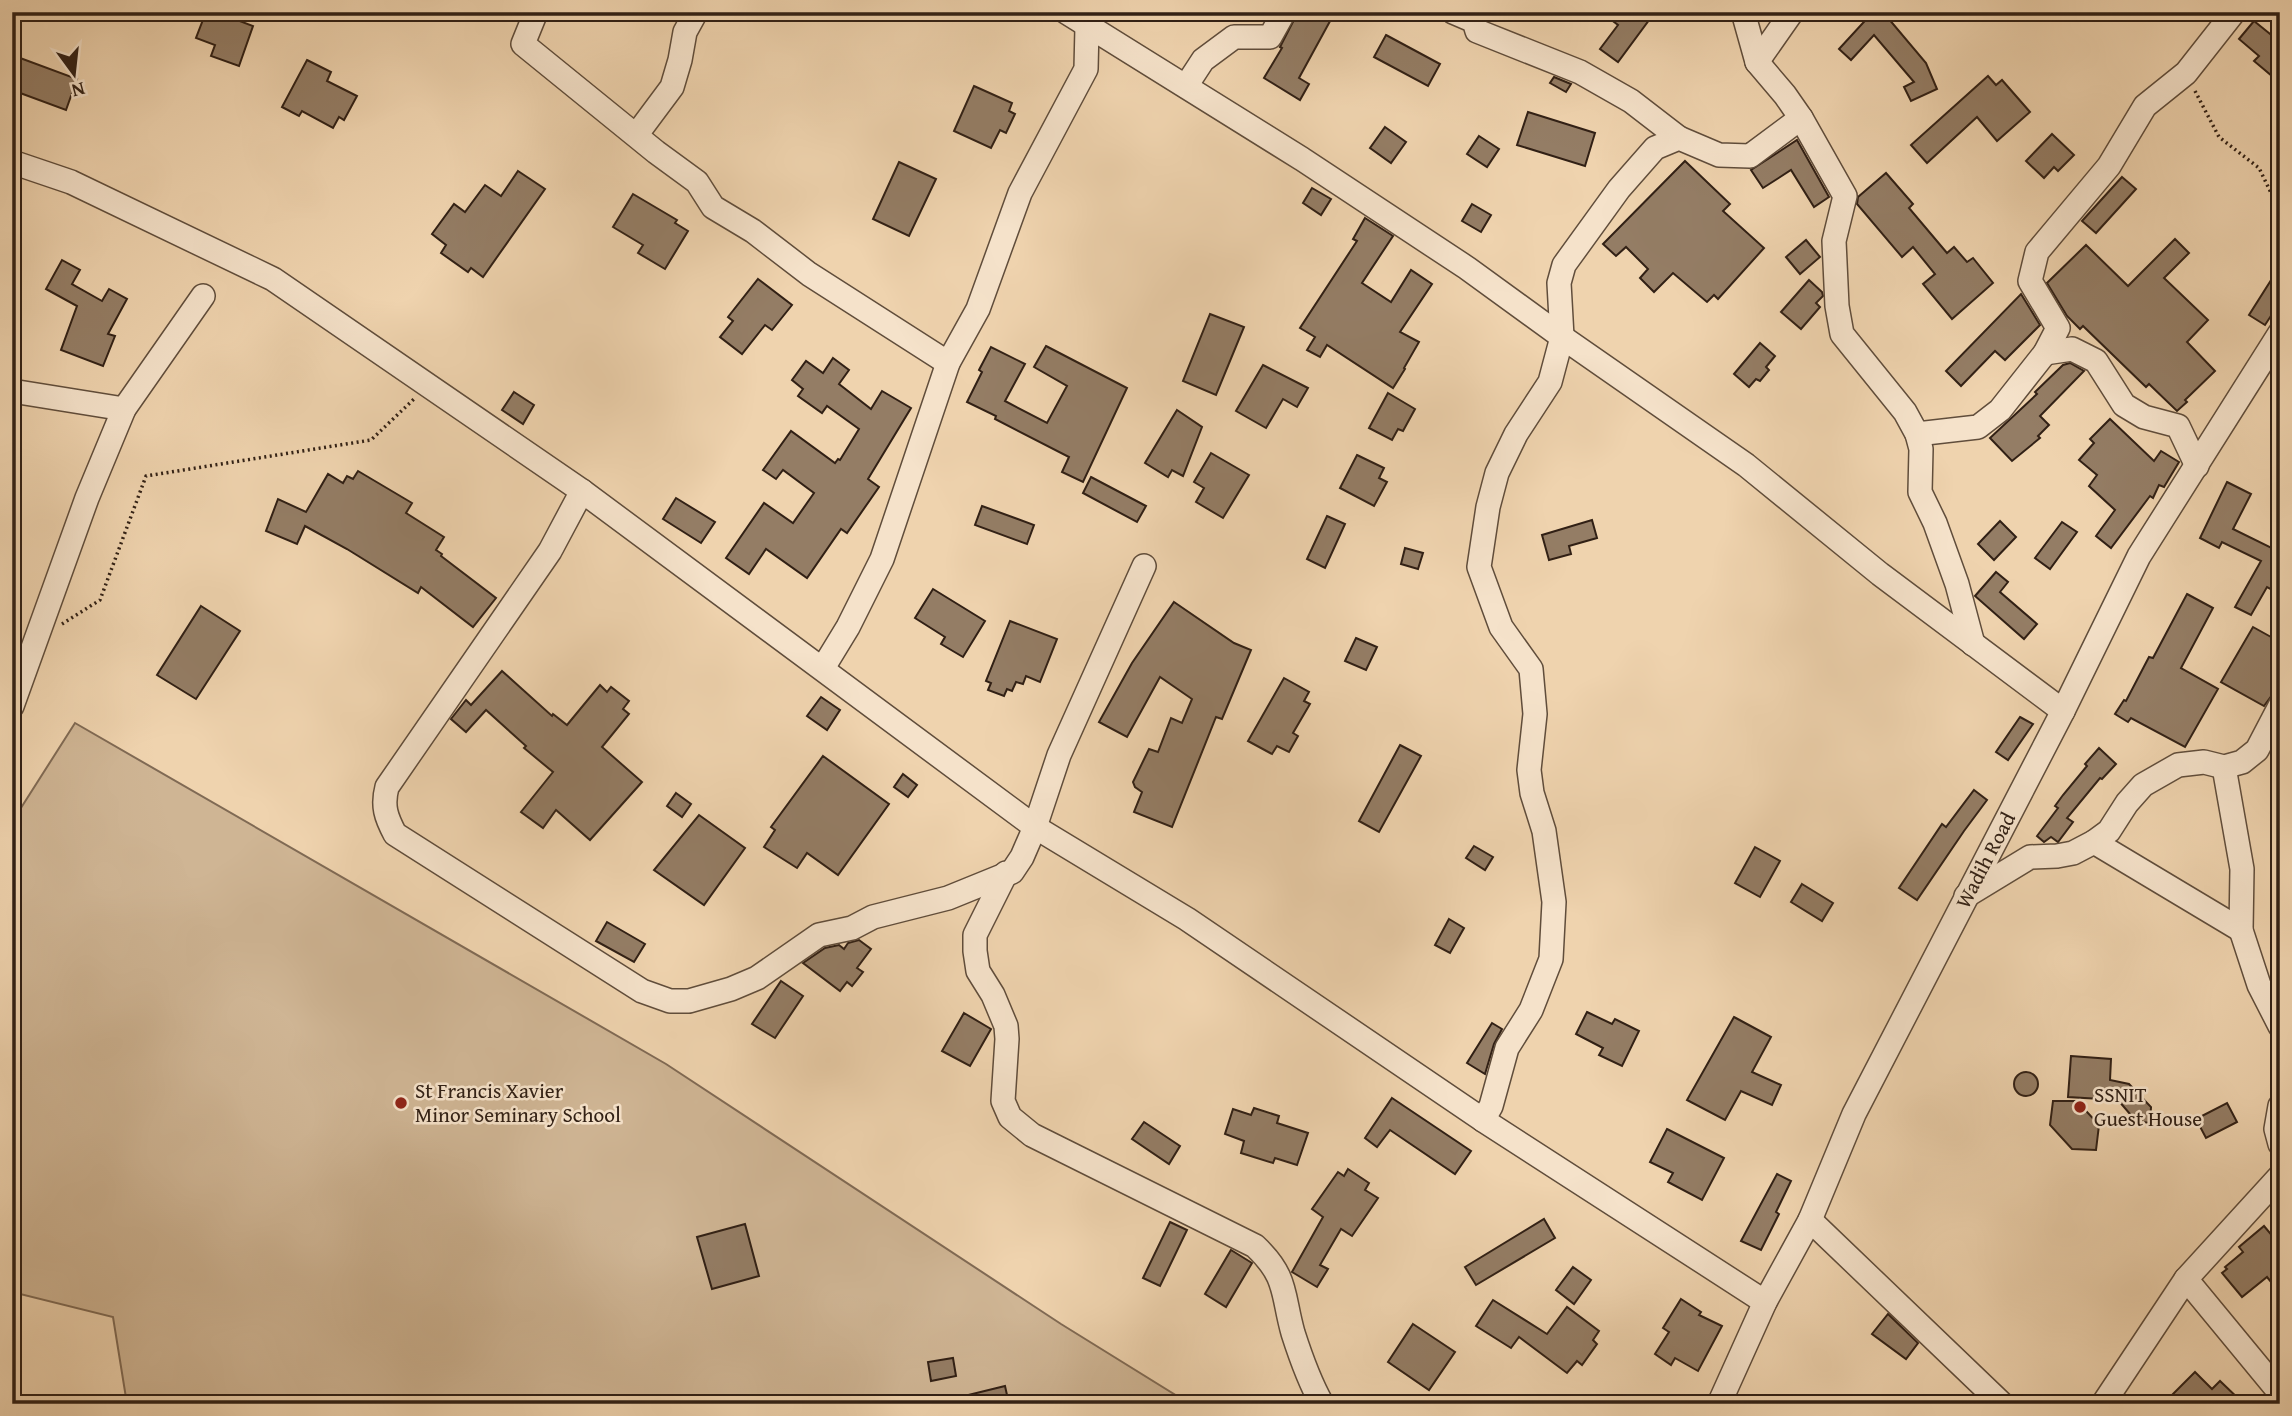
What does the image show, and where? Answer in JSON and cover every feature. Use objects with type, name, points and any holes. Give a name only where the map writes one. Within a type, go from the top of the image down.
[{"type":"street","points":[[536,12],[523,44],[697,182],[713,207],[753,232],[810,274],[948,363]]},
{"type":"street","points":[[637,134],[672,87],[685,32],[696,12]]},
{"type":"street","points":[[1066,12],[1085,19],[1467,268],[1746,465],[1880,574],[2063,711]]},
{"type":"street","points":[[1186,86],[1203,60],[1234,37],[1270,37],[1284,12]]},
{"type":"street","points":[[1743,12],[1757,62],[1786,95],[1845,196],[1834,241],[1837,306],[1842,334],[1905,412],[1917,434],[1921,449],[1920,492],[1936,523],[1957,583],[1973,644]]},
{"type":"street","points":[[1757,62],[1791,12]]},
{"type":"street","points":[[1917,434],[1978,427],[2000,410],[2045,353],[2058,328],[2030,281],[2038,252],[2109,166],[2145,106],[2186,73],[2234,12]]},
{"type":"street","points":[[1469,15],[1478,31],[1580,72],[1621,95],[1679,138],[1719,155],[1750,156],[1801,118]]},
{"type":"street","points":[[823,668],[848,627],[882,559],[948,363],[978,309],[1020,193],[1086,69],[1085,19]]},
{"type":"street","points":[[1483,1120],[1491,1106],[1507,1048],[1531,1010],[1551,959],[1553,902],[1544,831],[1532,793],[1529,770],[1535,714],[1531,669],[1501,627],[1479,567],[1488,507],[1497,472],[1516,434],[1550,382],[1562,337],[1559,283],[1564,265],[1619,190],[1655,148],[1679,138]]},
{"type":"street","points":[[12,162],[71,182],[273,279],[582,491],[1035,827],[1187,919],[1483,1120],[1766,1303]]},
{"type":"street","points":[[12,706],[87,498],[124,409],[203,296]]},
{"type":"street","name":"Wadih Road","points":[[1719,1404],[1766,1303],[1810,1220],[1854,1114],[2063,711],[2139,556],[2280,333]]},
{"type":"street","points":[[2045,353],[2072,349],[2096,361],[2124,405],[2144,418],[2178,426],[2197,466]]},
{"type":"street","points":[[12,391],[124,409]]},
{"type":"street","points":[[582,491],[550,551],[387,788],[383,802],[387,819],[395,834],[642,991],[670,1001],[689,1001],[731,989],[758,978],[819,935],[852,928],[873,917],[948,898],[1012,872],[1035,827],[1059,755],[1144,566]]},
{"type":"street","points":[[1965,897],[2030,856],[2073,853],[2094,842],[2109,831],[2127,803],[2143,785],[2178,765],[2204,762],[2224,767],[2242,762],[2257,750],[2280,706]]},
{"type":"street","points":[[2224,767],[2242,869],[2241,930],[2259,985],[2280,1026]]},
{"type":"street","points":[[2094,842],[2241,930]]},
{"type":"street","points":[[1006,873],[975,936],[975,943],[978,971],[993,995],[1006,1026],[1003,1101],[1010,1118],[1054,1147],[1255,1246],[1272,1262],[1283,1286],[1293,1332],[1310,1382],[1322,1404]]},
{"type":"street","points":[[2280,1106],[2276,1129],[2280,1144]]},
{"type":"street","points":[[2103,1404],[2186,1279],[2280,1176]]},
{"type":"street","points":[[1810,1220],[2002,1404]]},
{"type":"street","points":[[2186,1279],[2280,1393]]},
{"type":"path","points":[[2186,73],[2218,137],[2259,168],[2274,199],[2280,200]]},
{"type":"path","points":[[36,641],[100,600],[146,476],[372,440],[429,385]]},
{"type":"shaded area","name":"St Francis Xavier Minor Seminary School","points":[[75,723],[666,1064],[1061,1324],[1190,1404],[127,1404],[113,1317],[12,1292],[12,822]]},
{"type":"building","points":[[206,12],[216,12],[253,26],[239,66],[211,56],[215,45],[196,38]]},
{"type":"building","points":[[1298,12],[1335,12],[1299,78],[1309,84],[1300,100],[1264,78],[1282,48],[1280,47]]},
{"type":"building","points":[[1601,12],[1655,12],[1618,62],[1600,49],[1618,25]]},
{"type":"building","points":[[1873,12],[1883,12],[1926,63],[1937,89],[1911,101],[1904,87],[1914,82],[1874,35],[1851,60],[1839,49]]},
{"type":"building","points":[[2254,21],[2280,42],[2280,67],[2272,76],[2254,61],[2259,56],[2239,39]]},
{"type":"building","points":[[1386,35],[1440,64],[1428,86],[1374,57]]},
{"type":"building","points":[[12,55],[77,79],[66,110],[12,90]]},
{"type":"building","points":[[307,60],[331,72],[327,81],[357,96],[344,120],[339,117],[333,128],[302,111],[299,116],[282,107]]},
{"type":"building","points":[[1988,76],[1996,85],[2002,80],[2030,112],[1997,141],[1977,117],[1927,163],[1911,145]]},
{"type":"building","points":[[1554,77],[1571,84],[1566,92],[1550,83]]},
{"type":"building","points":[[974,86],[1012,103],[1009,111],[1015,114],[1006,133],[1000,130],[991,148],[954,131]]},
{"type":"building","points":[[1528,112],[1595,133],[1585,166],[1517,145]]},
{"type":"building","points":[[1385,127],[1406,142],[1391,163],[1370,148]]},
{"type":"building","points":[[2052,134],[2074,155],[2058,171],[2054,167],[2044,178],[2026,161]]},
{"type":"building","points":[[1479,136],[1499,149],[1487,167],[1467,154]]},
{"type":"building","points":[[1797,140],[1829,197],[1814,207],[1791,170],[1763,188],[1751,170]]},
{"type":"building","points":[[1685,161],[1730,204],[1723,211],[1764,248],[1718,299],[1714,295],[1707,302],[1673,273],[1654,292],[1640,278],[1648,269],[1626,247],[1616,256],[1603,244]]},
{"type":"building","points":[[899,162],[936,179],[909,236],[873,219]]},
{"type":"building","points":[[518,171],[545,189],[483,277],[471,268],[468,272],[441,253],[446,245],[432,234],[454,204],[465,212],[485,185],[501,196]]},
{"type":"building","points":[[1886,173],[1913,204],[1909,208],[1947,253],[1954,247],[1967,262],[1973,258],[1993,283],[1952,319],[1923,284],[1935,274],[1913,247],[1902,257],[1857,204],[1858,197]]},
{"type":"building","points":[[2122,177],[2136,189],[2096,233],[2082,221]]},
{"type":"building","points":[[1312,188],[1331,199],[1321,215],[1303,203]]},
{"type":"building","points":[[633,194],[677,220],[675,223],[688,231],[665,269],[638,253],[643,245],[613,227]]},
{"type":"building","points":[[1472,204],[1491,215],[1481,232],[1462,221]]},
{"type":"building","points":[[1365,218],[1393,236],[1362,283],[1391,302],[1411,270],[1432,284],[1400,332],[1419,342],[1393,388],[1327,345],[1320,357],[1307,350],[1315,337],[1300,328],[1357,241],[1353,239]]},
{"type":"building","points":[[2175,239],[2189,253],[2164,278],[2208,320],[2187,342],[2215,371],[2177,411],[2149,384],[2146,387],[2083,326],[2080,329],[2067,316],[2047,283],[2086,245],[2128,286]]},
{"type":"building","points":[[1806,240],[1820,257],[1800,274],[1786,257]]},
{"type":"building","points":[[62,260],[80,270],[72,284],[102,301],[109,289],[127,299],[108,334],[115,336],[103,366],[61,350],[77,306],[46,289]]},
{"type":"building","points":[[2280,266],[2280,302],[2265,325],[2249,315]]},
{"type":"building","points":[[758,279],[792,305],[772,330],[765,325],[742,354],[720,337],[733,321],[728,317]]},
{"type":"building","points":[[1809,280],[1823,296],[1816,303],[1820,307],[1801,329],[1781,312]]},
{"type":"building","points":[[2021,294],[2040,325],[2005,360],[1995,351],[1961,386],[1946,371]]},
{"type":"building","points":[[1210,314],[1244,327],[1216,395],[1183,381]]},
{"type":"building","points":[[1760,343],[1775,356],[1760,381],[1756,379],[1749,387],[1734,374]]},
{"type":"building","points":[[1046,346],[1127,388],[1083,482],[1062,472],[1069,457],[967,402],[991,347],[1025,364],[1005,401],[1047,423],[1067,386],[1034,367]]},
{"type":"building","points":[[833,358],[849,370],[839,384],[871,409],[882,391],[911,408],[868,479],[879,487],[847,533],[841,529],[807,578],[766,549],[749,574],[726,558],[764,503],[793,523],[814,493],[783,470],[776,479],[763,470],[791,431],[835,463],[840,460],[859,429],[827,406],[822,413],[798,396],[803,389],[792,380],[806,361],[823,373]]},
{"type":"building","points":[[2070,363],[2084,371],[2040,416],[2049,425],[2038,436],[2040,438],[2012,461],[1990,438],[2037,394],[2035,392],[2063,365]]},
{"type":"building","points":[[1263,365],[1308,388],[1297,407],[1283,399],[1266,428],[1236,411]]},
{"type":"building","points":[[514,392],[534,405],[523,424],[502,410]]},
{"type":"building","points":[[1388,393],[1415,409],[1403,431],[1398,429],[1392,440],[1369,428]]},
{"type":"building","points":[[1177,410],[1202,427],[1183,476],[1172,470],[1168,477],[1145,463]]},
{"type":"building","points":[[2110,419],[2154,461],[2161,451],[2179,462],[2164,487],[2159,485],[2153,498],[2150,496],[2111,548],[2096,536],[2115,510],[2089,486],[2097,475],[2079,460],[2094,443],[2090,439]]},
{"type":"building","points":[[1211,453],[1249,475],[1223,518],[1196,502],[1204,488],[1194,482]]},
{"type":"building","points":[[1357,455],[1384,468],[1379,478],[1387,482],[1374,506],[1340,488]]},
{"type":"building","points":[[358,471],[412,503],[406,513],[444,537],[436,550],[441,556],[496,598],[473,627],[421,587],[418,593],[305,526],[297,544],[266,531],[278,499],[306,512],[328,474],[343,483],[347,476],[353,479]]},
{"type":"building","points":[[1091,477],[1146,506],[1137,522],[1083,493]]},
{"type":"building","points":[[2227,482],[2251,494],[2233,529],[2280,552],[2280,594],[2267,587],[2251,615],[2235,607],[2261,561],[2222,542],[2219,548],[2200,538]]},
{"type":"building","points":[[676,498],[715,522],[701,543],[663,519]]},
{"type":"building","points":[[982,506],[1034,525],[1027,544],[975,525]]},
{"type":"building","points":[[1327,516],[1345,524],[1325,568],[1307,559]]},
{"type":"building","points":[[1592,520],[1597,538],[1569,546],[1571,554],[1549,560],[1542,535]]},
{"type":"building","points":[[2000,521],[2016,537],[1994,560],[1978,544]]},
{"type":"building","points":[[2062,522],[2077,532],[2050,569],[2035,558]]},
{"type":"building","points":[[1405,548],[1423,553],[1418,569],[1401,564]]},
{"type":"building","points":[[1996,572],[2008,582],[2000,592],[2037,624],[2024,639],[1975,596]]},
{"type":"building","points":[[933,589],[985,621],[963,657],[941,644],[945,637],[915,618]]},
{"type":"building","points":[[2187,594],[2213,608],[2181,668],[2218,689],[2185,747],[2131,718],[2128,722],[2115,714],[2124,700],[2126,701],[2149,657],[2153,658]]},
{"type":"building","points":[[1174,602],[1234,643],[1251,650],[1222,719],[1216,717],[1172,827],[1134,812],[1142,792],[1133,782],[1149,749],[1158,752],[1171,718],[1182,723],[1192,699],[1160,677],[1127,737],[1099,722],[1132,663]]},
{"type":"building","points":[[201,606],[240,631],[196,699],[157,675]]},
{"type":"building","points":[[1010,621],[1057,639],[1040,682],[1026,676],[1023,684],[1016,682],[1012,691],[1007,689],[1004,696],[988,690],[991,683],[986,681]]},
{"type":"building","points":[[2253,627],[2280,642],[2280,692],[2272,695],[2264,706],[2221,682]]},
{"type":"building","points":[[1356,638],[1377,647],[1366,670],[1345,661]]},
{"type":"building","points":[[502,671],[552,716],[553,714],[567,725],[600,685],[607,692],[611,687],[629,701],[623,709],[629,714],[602,747],[642,782],[590,840],[556,810],[543,828],[521,812],[553,772],[486,710],[466,732],[451,719],[466,700],[471,705]]},
{"type":"building","points":[[1284,678],[1309,692],[1304,701],[1310,704],[1293,733],[1298,736],[1289,752],[1277,746],[1272,754],[1248,741]]},
{"type":"building","points":[[821,697],[840,710],[827,730],[807,716]]},
{"type":"building","points":[[2020,717],[2033,724],[2008,760],[1996,752]]},
{"type":"building","points":[[1400,745],[1421,756],[1379,832],[1359,821]]},
{"type":"building","points":[[2099,748],[2116,764],[2100,778],[2067,818],[2073,822],[2058,842],[2051,837],[2044,842],[2037,836],[2058,808],[2055,806]]},
{"type":"building","points":[[823,756],[889,804],[838,875],[807,853],[797,868],[764,847],[775,830],[771,827]]},
{"type":"building","points":[[903,774],[917,785],[908,797],[894,787]]},
{"type":"building","points":[[1974,790],[1987,800],[1917,900],[1899,888],[1942,824],[1946,827]]},
{"type":"building","points":[[676,793],[691,804],[682,817],[667,806]]},
{"type":"building","points":[[699,815],[745,848],[704,905],[654,870]]},
{"type":"building","points":[[1474,846],[1493,857],[1485,870],[1466,858]]},
{"type":"building","points":[[1755,847],[1780,861],[1760,897],[1735,883]]},
{"type":"building","points":[[1802,884],[1833,903],[1822,921],[1791,902]]},
{"type":"building","points":[[1449,919],[1464,928],[1450,953],[1435,945]]},
{"type":"building","points":[[607,922],[645,944],[634,962],[596,941]]},
{"type":"building","points":[[859,940],[871,949],[857,968],[863,972],[852,986],[847,982],[840,991],[803,963],[825,948],[839,945],[844,949],[848,943]]},
{"type":"building","points":[[781,981],[803,996],[775,1038],[752,1024]]},
{"type":"building","points":[[1587,1012],[1612,1024],[1615,1019],[1639,1031],[1622,1066],[1599,1055],[1603,1048],[1576,1034]]},
{"type":"building","points":[[964,1013],[991,1029],[970,1066],[942,1051]]},
{"type":"building","points":[[1734,1017],[1771,1037],[1752,1072],[1781,1085],[1772,1105],[1741,1091],[1725,1120],[1687,1100]]},
{"type":"building","points":[[1492,1023],[1502,1029],[1494,1044],[1485,1074],[1467,1063]]},
{"type":"building","points":[[2071,1056],[2111,1059],[2110,1080],[2129,1084],[2151,1107],[2150,1123],[2136,1121],[2118,1100],[2068,1097]]},
{"type":"building","points":[[2026,1072],[2035,1075],[2038,1084],[2035,1093],[2026,1096],[2017,1093],[2014,1084],[2017,1075]]},
{"type":"building","points":[[1392,1098],[1471,1151],[1455,1174],[1390,1130],[1377,1147],[1365,1138]]},
{"type":"building","points":[[2053,1101],[2077,1101],[2099,1125],[2096,1150],[2072,1149],[2050,1125]]},
{"type":"building","points":[[2227,1103],[2237,1122],[2206,1138],[2196,1119]]},
{"type":"building","points":[[1254,1108],[1279,1116],[1277,1123],[1308,1133],[1297,1165],[1275,1158],[1273,1163],[1241,1153],[1244,1141],[1225,1134],[1233,1109],[1251,1115]]},
{"type":"building","points":[[1144,1122],[1180,1146],[1169,1164],[1132,1139]]},
{"type":"building","points":[[1667,1129],[1724,1158],[1702,1200],[1668,1182],[1673,1173],[1650,1162]]},
{"type":"building","points":[[1348,1169],[1369,1183],[1365,1190],[1378,1198],[1352,1236],[1341,1229],[1320,1265],[1328,1269],[1317,1287],[1292,1272],[1323,1217],[1312,1209],[1338,1172],[1344,1176]]},
{"type":"building","points":[[1777,1174],[1791,1181],[1776,1212],[1779,1214],[1761,1250],[1741,1241]]},
{"type":"building","points":[[1544,1219],[1555,1238],[1476,1285],[1465,1267]]},
{"type":"building","points":[[1170,1222],[1187,1230],[1160,1286],[1143,1278]]},
{"type":"building","points":[[745,1224],[759,1276],[712,1289],[697,1237]]},
{"type":"building","points":[[2264,1226],[2280,1245],[2280,1293],[2267,1277],[2242,1297],[2222,1273],[2227,1269],[2225,1267],[2243,1252],[2239,1247]]},
{"type":"building","points":[[1231,1250],[1252,1263],[1226,1307],[1205,1294]]},
{"type":"building","points":[[1573,1267],[1591,1280],[1574,1304],[1556,1290]]},
{"type":"building","points":[[1681,1299],[1701,1312],[1699,1315],[1722,1326],[1698,1371],[1675,1358],[1671,1365],[1655,1354],[1669,1332],[1663,1328]]},
{"type":"building","points":[[1493,1300],[1547,1334],[1567,1307],[1599,1331],[1593,1340],[1597,1344],[1582,1365],[1577,1361],[1567,1373],[1519,1337],[1511,1348],[1476,1326]]},
{"type":"building","points":[[1888,1314],[1918,1343],[1906,1359],[1872,1334]]},
{"type":"building","points":[[1413,1324],[1455,1352],[1429,1390],[1388,1362]]},
{"type":"building","points":[[953,1358],[956,1376],[931,1381],[928,1362]]},
{"type":"building","points":[[2195,1372],[2212,1389],[2220,1381],[2244,1404],[2163,1404]]},
{"type":"building","points":[[1005,1386],[1009,1404],[957,1404],[956,1398]]},
{"type":"place","name":"St Francis Xavier Minor Seminary School","points":[[401,1103]]},
{"type":"place","name":"SSNIT Guest House","points":[[2080,1107]]}]
